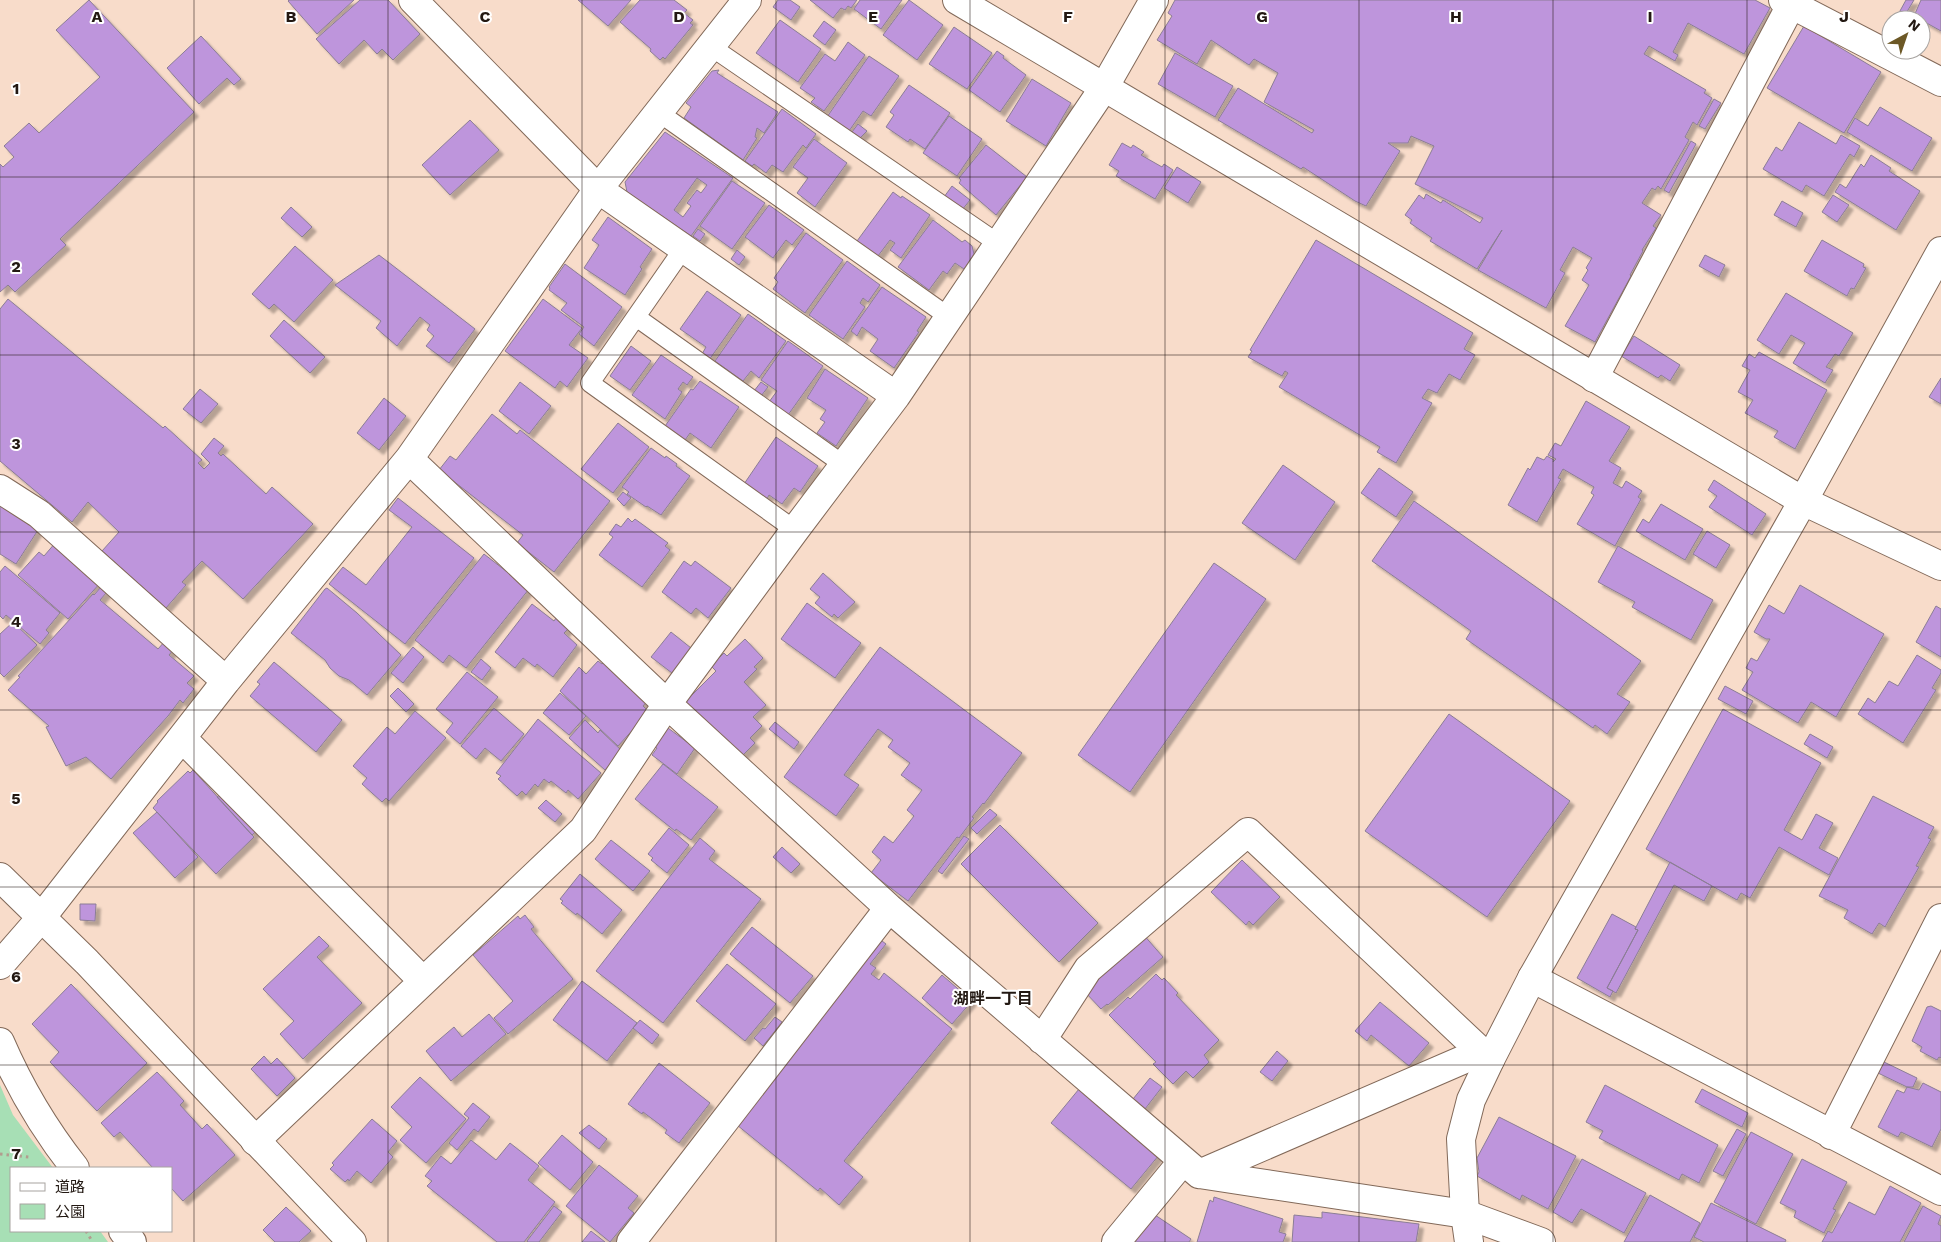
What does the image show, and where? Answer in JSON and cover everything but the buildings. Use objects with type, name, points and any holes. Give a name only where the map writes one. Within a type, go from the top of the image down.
[{"type":"street","points":[[413,0],[598,189],[896,396]]},
{"type":"street","points":[[0,965],[41,918],[226,682],[409,458],[598,189],[747,0]]},
{"type":"street","points":[[957,0],[1803,501],[1941,566]]},
{"type":"street","points":[[255,1141],[583,830],[668,704],[896,396],[1104,86],[1154,0]]},
{"type":"street","points":[[1594,378],[1787,2],[1941,82]]},
{"type":"street","points":[[1469,1242],[1465,1214],[1461,1139],[1471,1100],[1486,1056],[1803,501],[1941,251]]},
{"type":"street","points":[[409,458],[668,704],[888,908],[1191,1168],[1465,1214],[1541,1242]]},
{"type":"street","points":[[0,490],[39,514],[226,682]]},
{"type":"street","points":[[182,738],[423,981]]},
{"type":"street","points":[[1042,1040],[1088,969],[1248,832],[1486,1056]]},
{"type":"street","points":[[0,877],[87,962],[352,1242]]},
{"type":"street","points":[[630,1242],[888,908]]},
{"type":"street","points":[[1831,1135],[1941,918]]},
{"type":"street","points":[[1532,978],[1941,1191]]},
{"type":"street","points":[[0,1042],[15,1076],[64,1155],[74,1167]]},
{"type":"street","points":[[1116,1242],[1191,1168],[1486,1056]]},
{"type":"lane","points":[[710,46],[998,244]]},
{"type":"lane","points":[[658,112],[949,317]]},
{"type":"lane","points":[[683,249],[590,383],[795,530]]},
{"type":"lane","points":[[636,317],[844,465]]},
{"type":"path","points":[[0,1154],[36,1158]]},
{"type":"green space","points":[[0,1085],[13,1115],[52,1167],[10,1167],[10,1232],[101,1232],[108,1242],[0,1242]]},
{"type":"district","name":"湖畔一丁目","points":[[993,998]]}]
